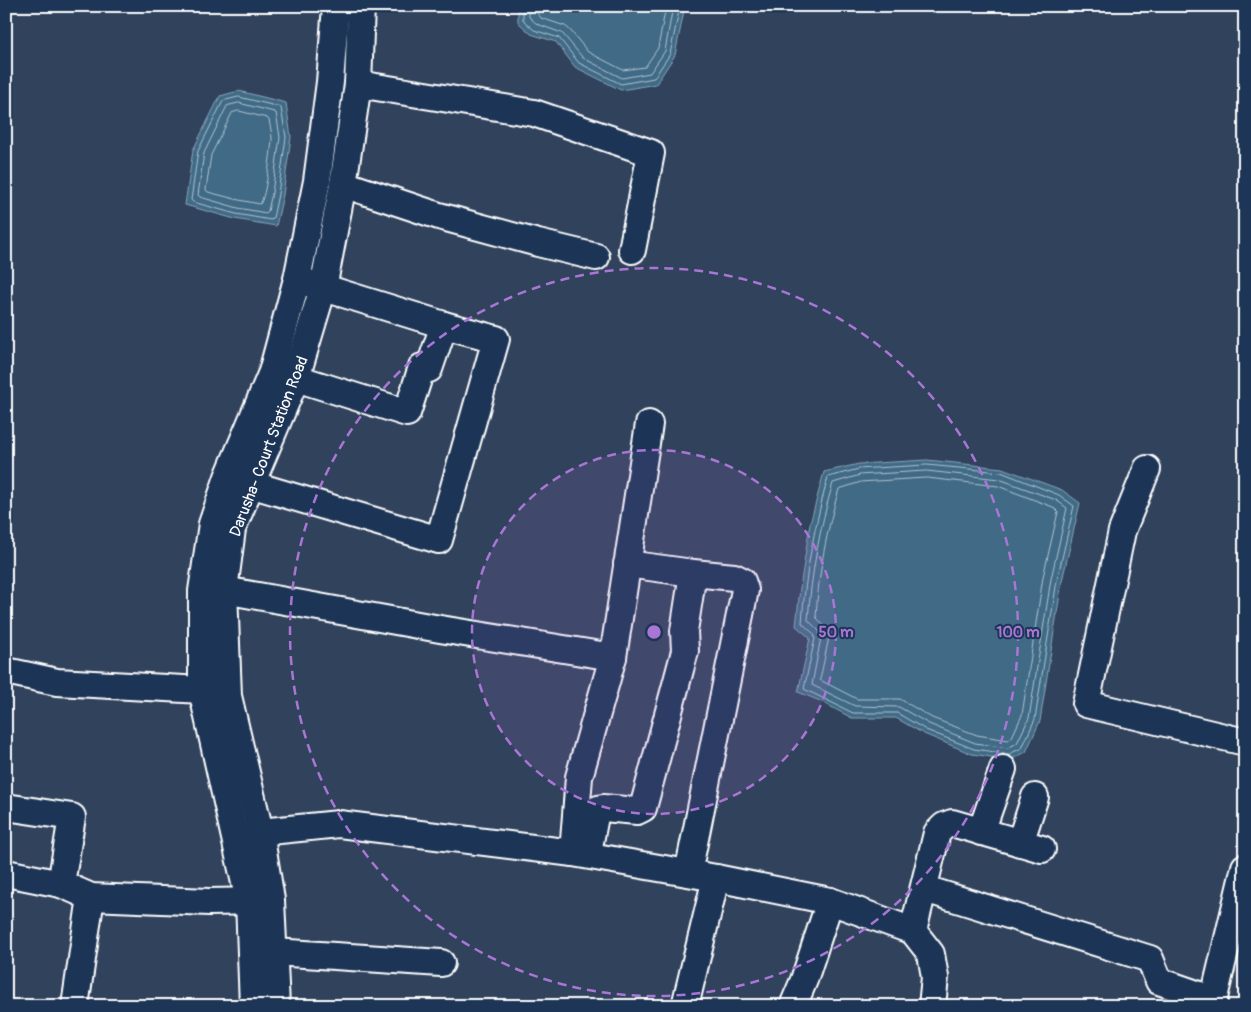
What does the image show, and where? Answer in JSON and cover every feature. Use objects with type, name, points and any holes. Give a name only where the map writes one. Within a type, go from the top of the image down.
[{"type":"street","name":"Darusha- Court Station Road","points":[[276,1006],[274,952],[260,901],[235,838],[202,690],[202,590],[212,524],[228,477],[272,372],[297,279],[317,181],[330,82],[336,6]]},
{"type":"street","name":"Darusha- Court Station Road","points":[[253,1006],[260,901],[260,832],[228,696],[224,590],[232,529],[296,378],[323,288],[343,184],[358,84],[362,6]]},
{"type":"street","points":[[358,84],[534,113],[651,153],[632,250]]},
{"type":"street","points":[[343,184],[439,216],[596,257]]},
{"type":"street","points":[[250,484],[439,540],[496,339],[444,325],[297,279]]},
{"type":"street","points":[[296,378],[408,413],[422,366],[429,369],[444,325]]},
{"type":"street","points":[[581,854],[579,777],[613,657],[648,424]]},
{"type":"street","points":[[1147,469],[1122,531],[1086,704],[1245,742]]},
{"type":"street","points":[[627,564],[693,573],[734,576],[742,581],[745,590],[688,873]]},
{"type":"street","points":[[581,854],[596,811],[602,808],[638,811],[643,808],[685,651],[684,631],[693,573]]},
{"type":"street","points":[[224,590],[440,629],[613,657]]},
{"type":"street","points":[[6,671],[57,682],[202,690]]},
{"type":"street","points":[[981,832],[1003,769]]},
{"type":"street","points":[[914,931],[937,833],[944,826],[952,823],[1031,846],[1035,797]]},
{"type":"street","points":[[6,806],[72,817],[61,884]]},
{"type":"street","points":[[235,838],[260,832],[339,824],[581,854],[830,901],[914,931],[931,954],[935,977],[932,1006]]},
{"type":"street","points":[[924,889],[1150,958],[1159,981],[1213,1003],[1245,867]]},
{"type":"street","points":[[6,873],[61,884],[91,896],[209,902],[260,901]]},
{"type":"street","points":[[685,1006],[716,878]]},
{"type":"street","points":[[75,1006],[91,896]]},
{"type":"street","points":[[794,1006],[830,901]]},
{"type":"street","points":[[274,952],[441,963]]},
{"type":"water","points":[[518,6],[685,6],[675,55],[656,84],[621,90],[575,67],[556,42],[531,34],[518,22]]},
{"type":"water","points":[[239,91],[286,103],[291,137],[283,195],[276,226],[235,219],[185,205],[193,150],[220,96]]},
{"type":"water","points":[[927,460],[1002,468],[1062,490],[1080,503],[1062,581],[1040,721],[1026,752],[1010,760],[972,754],[924,734],[896,718],[852,718],[798,692],[810,638],[796,626],[800,588],[810,524],[824,472],[859,464]]}]
